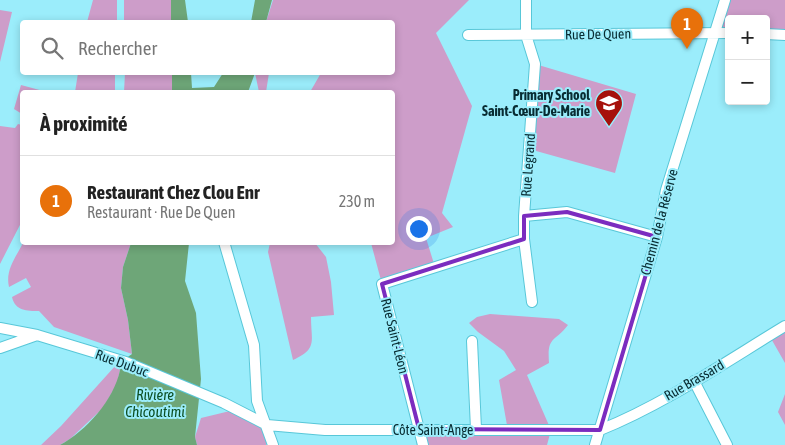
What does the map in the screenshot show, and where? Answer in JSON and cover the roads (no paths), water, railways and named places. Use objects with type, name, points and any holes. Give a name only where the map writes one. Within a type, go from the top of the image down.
[{"type":"street","name":"Rue Legrand","points":[[526,0],[526,35],[536,64],[524,216],[524,239],[532,302]]},
{"type":"street","name":"Chemin de la Réserve","points":[[595,445],[657,237],[666,190],[716,32],[724,0]]},
{"type":"street","name":"Rue De Quen","points":[[468,35],[725,32]]},
{"type":"street","points":[[770,34],[785,35]]},
{"type":"street","points":[[524,216],[566,212],[657,237]]},
{"type":"street","name":"Rue Saint-Léon","points":[[423,445],[382,284],[524,239]]},
{"type":"street","points":[[225,245],[254,345],[257,401],[267,424],[273,445]]},
{"type":"street","name":"Rue Brassard","points":[[600,430],[622,421],[694,381],[785,326]]},
{"type":"street","name":"Rue Dubuc","points":[[0,328],[37,335],[126,362],[224,403],[267,424]]},
{"type":"street","points":[[0,348],[37,335]]},
{"type":"street","points":[[472,341],[476,429]]},
{"type":"street","points":[[694,381],[727,445]]},
{"type":"street","name":"Côte Saint-Ange","points":[[267,424],[325,430],[600,430]]},
{"type":"water","points":[[171,0],[185,0],[188,20],[171,20]]},
{"type":"water","points":[[255,0],[272,0],[267,20],[251,20]]},
{"type":"water","points":[[172,75],[191,75],[192,88],[214,87],[222,75],[254,75],[249,90],[172,90]]},
{"type":"water","name":"Rivière Chicoutimi","points":[[130,245],[189,245],[185,281],[196,313],[201,379],[195,437],[197,445],[60,445],[80,432],[98,414],[117,381],[120,370],[116,365],[132,354],[128,320],[121,288],[123,267]]},
{"type":"place","name":"Restaurant Chez Clou Enr","points":[[687,49]]},
{"type":"place","name":"Primary School Saint-Cœur-De-Marie","points":[[609,127]]}]
